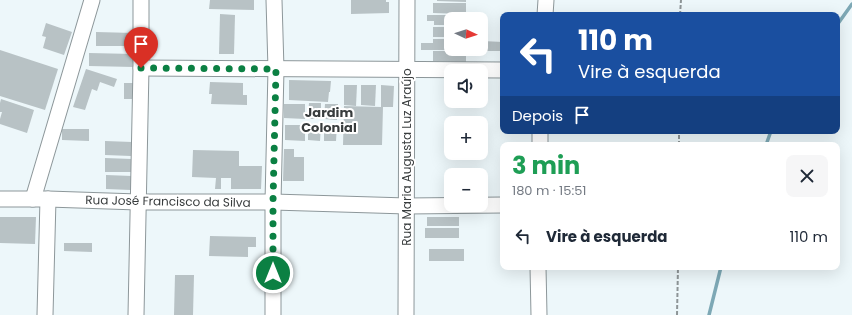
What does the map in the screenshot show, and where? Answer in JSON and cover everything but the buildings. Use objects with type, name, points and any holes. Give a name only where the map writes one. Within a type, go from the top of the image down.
[{"type":"street","points":[[45,315],[41,199],[92,0]]},
{"type":"street","points":[[136,315],[141,0]]},
{"type":"street","points":[[273,315],[273,202],[276,69],[274,0]]},
{"type":"street","name":"Rua Maria Augusta Luz Araújo","points":[[406,315],[407,0]]},
{"type":"street","points":[[545,12],[546,0]]},
{"type":"street","points":[[141,68],[500,70]]},
{"type":"street","name":"Rua José Francisco da Silva","points":[[0,199],[138,202],[273,202],[407,206],[500,205]]},
{"type":"street","points":[[538,270],[539,315]]},
{"type":"path","points":[[680,12],[681,0]]},
{"type":"path","points":[[677,315],[678,270]]},
{"type":"waterway","points":[[840,21],[852,4]]},
{"type":"waterway","points":[[767,142],[770,134]]},
{"type":"waterway","points":[[709,315],[720,270]]},
{"type":"district","name":"Jardim Colonial","points":[[329,120]]},
{"type":"route","points":[[141,68],[276,69],[273,273]]}]
